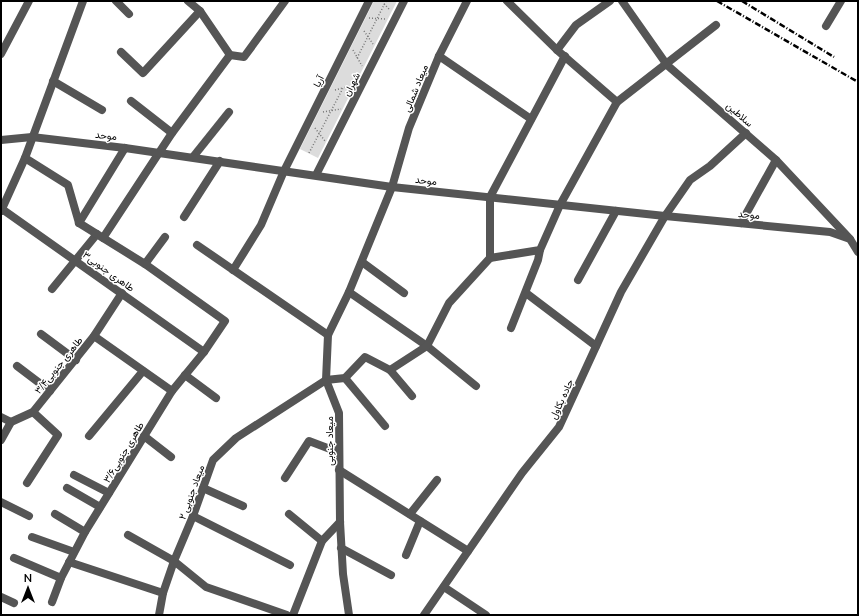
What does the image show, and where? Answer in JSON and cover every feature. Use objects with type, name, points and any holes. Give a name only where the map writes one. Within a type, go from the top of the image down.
[{"type":"street","points":[[1,54],[5,37],[29,1]]},
{"type":"street","points":[[2,210],[25,158],[83,1]]},
{"type":"street","points":[[116,1],[129,14]]},
{"type":"street","points":[[188,1],[200,11],[230,55],[244,57],[285,1]]},
{"type":"street","name":"آریا","points":[[233,270],[261,225],[284,171],[369,1]]},
{"type":"street","name":"شهران","points":[[316,175],[404,1]]},
{"type":"street","name":"میعاد شمالی","points":[[392,187],[409,128],[439,56],[467,1]]},
{"type":"street","points":[[507,1],[564,56],[617,102]]},
{"type":"street","points":[[558,50],[576,25],[610,1]]},
{"type":"street","name":"سلاطین","points":[[622,1],[667,64],[776,160],[850,239],[858,252]]},
{"type":"street","points":[[826,26],[841,1]]},
{"type":"street","points":[[121,52],[143,73],[200,11]]},
{"type":"street","points":[[511,328],[526,293],[540,250],[560,205],[617,102],[716,25]]},
{"type":"street","points":[[52,289],[75,259],[100,236],[172,133],[230,55]]},
{"type":"street","points":[[439,56],[531,119]]},
{"type":"street","points":[[490,258],[490,197],[564,56]]},
{"type":"street","points":[[53,81],[102,110]]},
{"type":"street","points":[[131,101],[172,133]]},
{"type":"street","points":[[193,157],[229,112]]},
{"type":"street","name":"جاده بکاول","points":[[425,615],[522,473],[559,427],[621,292],[665,216],[690,180],[710,166],[746,133]]},
{"type":"street","name":"موحد","points":[[1,140],[32,137],[159,152],[392,187],[830,232],[850,239]]},
{"type":"street","points":[[79,223],[125,148]]},
{"type":"street","points":[[25,158],[68,185],[79,223],[146,264],[165,237]]},
{"type":"street","points":[[741,223],[776,160]]},
{"type":"street","points":[[184,217],[220,161]]},
{"type":"street","name":"میعاد جنوبی","points":[[349,615],[341,548],[338,452],[339,413],[326,380],[328,335],[350,292],[392,187]]},
{"type":"street","name":"طاهری جنوبی۳","points":[[2,210],[75,259],[204,352]]},
{"type":"street","points":[[578,280],[616,211]]},
{"type":"street","points":[[197,245],[328,335]]},
{"type":"street","points":[[390,370],[427,346],[449,303],[490,258],[540,250]]},
{"type":"street","points":[[362,262],[404,293]]},
{"type":"street","name":"طاهری جنوبی۳/۶","points":[[52,602],[61,578],[74,552],[100,507],[172,391],[204,352],[225,321],[146,264]]},
{"type":"street","points":[[350,292],[427,346],[476,386]]},
{"type":"street","name":"طاهری جنوبی۳/۴","points":[[10,422],[33,412],[94,336],[122,293]]},
{"type":"street","points":[[526,293],[596,346]]},
{"type":"street","points":[[41,334],[76,360]]},
{"type":"street","points":[[94,336],[172,391]]},
{"type":"street","points":[[326,380],[345,378],[365,357],[390,370],[412,396]]},
{"type":"street","points":[[17,366],[50,391]]},
{"type":"street","points":[[89,436],[143,371]]},
{"type":"street","points":[[185,375],[216,398]]},
{"type":"street","points":[[345,378],[385,426]]},
{"type":"street","name":"میعاد جنوبی ۲","points":[[159,615],[163,593],[174,561],[193,516],[213,460],[236,438],[326,380]]},
{"type":"street","points":[[27,482],[58,435],[33,412]]},
{"type":"street","points":[[1,417],[10,422],[1,440]]},
{"type":"street","points":[[144,436],[171,457]]},
{"type":"street","points":[[285,478],[309,441],[338,452]]},
{"type":"street","points":[[339,470],[468,551]]},
{"type":"street","points":[[74,475],[109,493]]},
{"type":"street","points":[[410,514],[437,480]]},
{"type":"street","points":[[66,488],[100,507]]},
{"type":"street","points":[[203,488],[243,506]]},
{"type":"street","points":[[1,502],[30,516]]},
{"type":"street","points":[[56,514],[85,532]]},
{"type":"street","points":[[289,514],[322,540]]},
{"type":"street","points":[[193,516],[290,565]]},
{"type":"street","points":[[406,555],[420,521]]},
{"type":"street","points":[[293,615],[322,540],[340,522]]},
{"type":"street","points":[[128,535],[174,561],[206,586],[287,615]]},
{"type":"street","points":[[32,537],[74,552]]},
{"type":"street","points":[[341,548],[391,575]]},
{"type":"street","points":[[14,558],[61,578]]},
{"type":"street","points":[[69,562],[163,593]]},
{"type":"street","points":[[444,587],[486,615]]},
{"type":"street","points":[[1,597],[14,603]]},
{"type":"path","points":[[357,58],[386,1]]},
{"type":"path","points":[[378,51],[360,20],[378,18],[394,19]]},
{"type":"path","points":[[349,42],[366,75]]},
{"type":"path","points":[[309,154],[343,88],[362,84]]},
{"type":"path","points":[[329,148],[319,133],[311,116],[350,106]]},
{"type":"shaded area","points":[[374,1],[397,1],[318,158],[300,149]]},
{"type":"railway","points":[[717,1],[858,82]]},
{"type":"railway","points":[[742,1],[834,57]]}]
